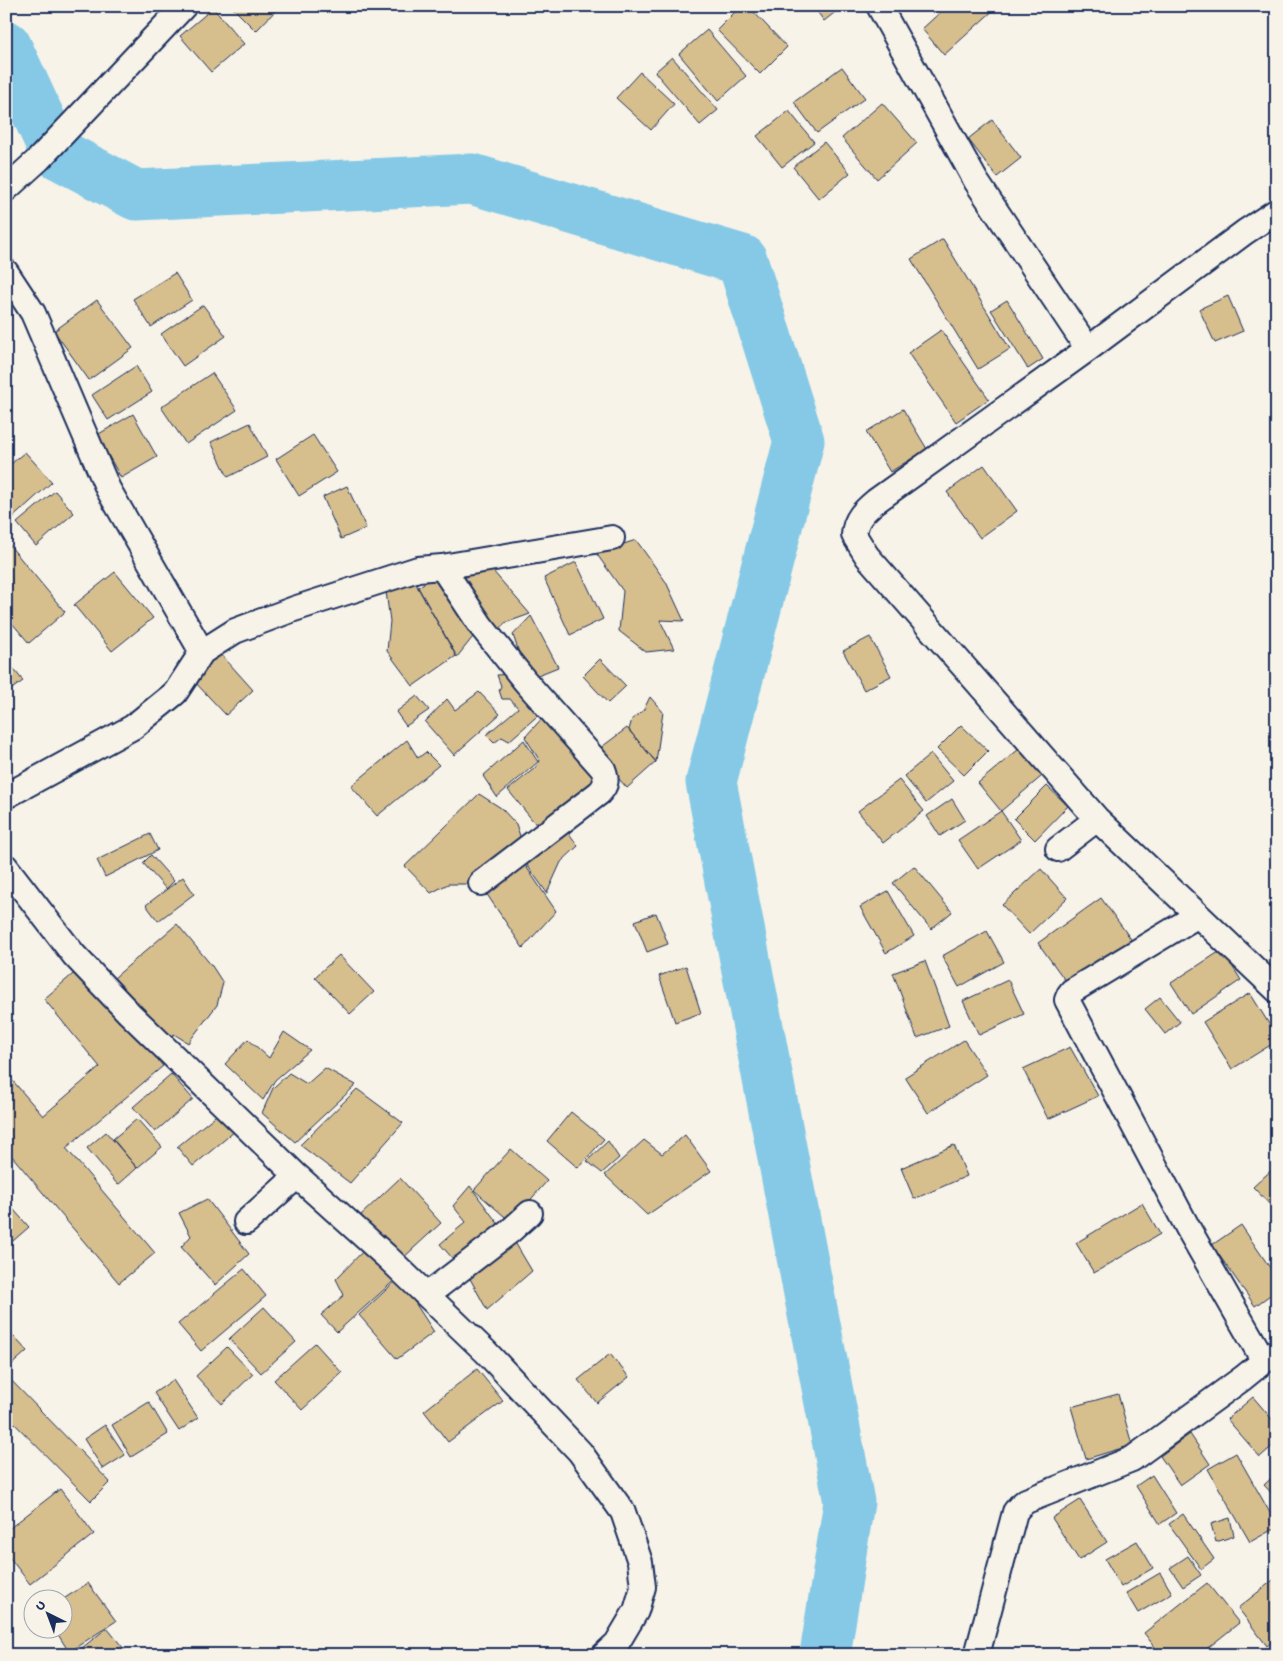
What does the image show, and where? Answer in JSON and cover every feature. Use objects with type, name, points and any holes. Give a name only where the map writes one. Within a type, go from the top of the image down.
[{"type":"street","points":[[6,189],[39,159],[184,6]]},
{"type":"street","points":[[879,6],[976,181],[1088,349]]},
{"type":"street","points":[[1277,211],[1237,238],[1088,349],[866,509],[856,524],[854,536],[866,556],[1097,819],[1277,990]]},
{"type":"street","points":[[6,272],[33,313],[108,489],[202,652]]},
{"type":"street","points":[[6,796],[132,727],[175,693],[202,652],[235,631],[294,609],[418,569],[442,567],[612,538]]},
{"type":"street","points":[[442,567],[481,626],[525,681],[603,769],[607,778],[605,787],[600,793],[481,883]]},
{"type":"street","points":[[1058,849],[1097,819]]},
{"type":"street","points":[[6,867],[74,955],[129,1013],[298,1176],[486,1352],[580,1452],[623,1512],[640,1562],[643,1587],[636,1611],[617,1644],[604,1655]]},
{"type":"street","points":[[977,1655],[1015,1512],[1020,1506],[1026,1501],[1132,1459],[1270,1356],[1189,1230],[1067,1000],[1068,995],[1072,992],[1198,915]]},
{"type":"street","points":[[246,1222],[298,1176]]},
{"type":"street","points":[[427,1295],[509,1232],[530,1213]]},
{"type":"building","points":[[231,6],[280,6],[256,31]]},
{"type":"building","points":[[741,6],[748,6],[787,47],[760,74],[717,30]]},
{"type":"building","points":[[813,6],[843,6],[824,21]]},
{"type":"building","points":[[947,6],[997,7],[944,55],[922,29]]},
{"type":"building","points":[[213,8],[244,44],[211,72],[180,36]]},
{"type":"building","points":[[707,30],[746,76],[718,101],[679,54]]},
{"type":"building","points":[[672,57],[718,110],[700,125],[655,72]]},
{"type":"building","points":[[842,67],[865,98],[817,133],[794,102]]},
{"type":"building","points":[[640,72],[674,104],[651,130],[616,98]]},
{"type":"building","points":[[882,103],[917,143],[877,179],[842,138]]},
{"type":"building","points":[[789,111],[814,142],[782,167],[757,136]]},
{"type":"building","points":[[992,120],[1021,158],[997,177],[968,139]]},
{"type":"building","points":[[824,142],[850,173],[819,199],[793,167]]},
{"type":"building","points":[[943,239],[1010,349],[978,369],[911,259]]},
{"type":"building","points":[[175,273],[192,300],[151,327],[133,299]]},
{"type":"building","points":[[1228,296],[1243,331],[1215,343],[1199,309]]},
{"type":"building","points":[[97,300],[133,348],[89,380],[54,331]]},
{"type":"building","points":[[1007,300],[1043,359],[1028,369],[991,310]]},
{"type":"building","points":[[203,305],[226,336],[183,366],[161,334]]},
{"type":"building","points":[[941,330],[989,399],[956,422],[908,353]]},
{"type":"building","points":[[136,366],[152,392],[108,420],[92,395]]},
{"type":"building","points":[[212,373],[237,410],[186,444],[161,407]]},
{"type":"building","points":[[903,409],[927,449],[890,472],[866,432]]},
{"type":"building","points":[[133,414],[157,457],[121,478],[97,435]]},
{"type":"building","points":[[250,423],[267,457],[228,477],[211,442]]},
{"type":"building","points":[[313,435],[337,472],[299,496],[276,459]]},
{"type":"building","points":[[25,452],[52,482],[9,521],[6,518],[6,468]]},
{"type":"building","points":[[984,465],[1017,511],[980,538],[947,492]]},
{"type":"building","points":[[347,486],[366,528],[341,539],[323,497]]},
{"type":"building","points":[[55,491],[74,513],[36,546],[17,523]]},
{"type":"building","points":[[636,540],[666,582],[684,621],[660,620],[674,649],[646,652],[619,631],[623,591],[596,553]]},
{"type":"building","points":[[6,541],[65,612],[29,643],[6,616]]},
{"type":"building","points":[[576,562],[603,619],[570,635],[544,578]]},
{"type":"building","points":[[486,563],[530,614],[505,623],[493,637],[456,584]]},
{"type":"building","points":[[115,572],[153,618],[112,651],[74,605]]},
{"type":"building","points":[[419,574],[417,586],[456,656],[413,686],[387,651],[390,621],[385,584]]},
{"type":"building","points":[[439,574],[480,628],[457,657],[418,587]]},
{"type":"building","points":[[531,616],[558,667],[528,679],[513,635]]},
{"type":"building","points":[[870,637],[891,676],[864,690],[843,651]]},
{"type":"building","points":[[220,653],[253,690],[226,715],[192,679]]},
{"type":"building","points":[[6,659],[23,681],[6,693]]},
{"type":"building","points":[[600,659],[626,686],[608,703],[583,676]]},
{"type":"building","points":[[513,674],[544,710],[509,741],[502,737],[494,743],[486,735],[518,708],[510,699],[502,699],[499,690],[501,686],[497,675]]},
{"type":"building","points":[[479,692],[500,714],[454,755],[425,722],[447,699],[455,710]]},
{"type":"building","points":[[417,696],[429,710],[406,726],[396,712]]},
{"type":"building","points":[[650,697],[663,712],[656,762],[629,730],[632,719],[643,711]]},
{"type":"building","points":[[546,714],[597,770],[591,776],[598,783],[538,827],[508,790],[535,768],[540,761],[525,737]]},
{"type":"building","points":[[961,725],[988,751],[964,775],[937,749]]},
{"type":"building","points":[[627,728],[656,762],[627,788],[595,752]]},
{"type":"building","points":[[407,740],[418,758],[426,752],[439,765],[377,816],[351,786]]},
{"type":"building","points":[[524,740],[538,762],[497,797],[483,776]]},
{"type":"building","points":[[1019,749],[1042,776],[1001,811],[978,783]]},
{"type":"building","points":[[931,754],[953,781],[926,803],[904,776]]},
{"type":"building","points":[[899,780],[924,811],[883,843],[858,811]]},
{"type":"building","points":[[1047,786],[1068,806],[1035,840],[1014,819]]},
{"type":"building","points":[[479,794],[501,808],[516,824],[522,842],[467,884],[448,884],[431,893],[405,866]]},
{"type":"building","points":[[952,799],[965,820],[940,836],[927,816]]},
{"type":"building","points":[[1001,811],[1021,840],[978,869],[958,840]]},
{"type":"building","points":[[566,829],[578,846],[561,862],[547,893],[522,858]]},
{"type":"building","points":[[150,834],[158,850],[105,877],[97,860]]},
{"type":"building","points":[[151,855],[174,881],[166,889],[143,863]]},
{"type":"building","points":[[521,859],[556,911],[523,948],[482,887]]},
{"type":"building","points":[[914,866],[952,912],[931,929],[893,883]]},
{"type":"building","points":[[1041,869],[1067,898],[1029,934],[1002,905]]},
{"type":"building","points":[[183,877],[194,894],[158,921],[146,905]]},
{"type":"building","points":[[888,891],[914,936],[886,953],[860,907]]},
{"type":"building","points":[[1101,898],[1133,942],[1070,987],[1038,943]]},
{"type":"building","points":[[656,913],[668,944],[647,952],[635,921]]},
{"type":"building","points":[[177,924],[212,966],[223,983],[217,1005],[188,1043],[174,1034],[165,1045],[107,984]]},
{"type":"building","points":[[987,931],[1004,962],[959,987],[942,956]]},
{"type":"building","points":[[1277,941],[1277,959],[1268,950]]},
{"type":"building","points":[[1222,950],[1241,980],[1191,1014],[1171,983]]},
{"type":"building","points":[[339,955],[374,992],[350,1014],[315,977]]},
{"type":"building","points":[[925,961],[949,1026],[917,1038],[893,973]]},
{"type":"building","points":[[686,966],[701,1013],[675,1022],[659,976]]},
{"type":"building","points":[[80,968],[163,1066],[66,1148],[155,1253],[119,1283],[6,1149],[6,1073],[43,1116],[100,1067],[44,999]]},
{"type":"building","points":[[1008,980],[1024,1014],[979,1035],[963,1001]]},
{"type":"building","points":[[1250,993],[1277,1037],[1277,1041],[1232,1069],[1203,1022]]},
{"type":"building","points":[[1160,997],[1180,1022],[1165,1034],[1145,1009]]},
{"type":"building","points":[[284,1032],[310,1050],[275,1080],[263,1100],[225,1064],[248,1039],[269,1058]]},
{"type":"building","points":[[964,1040],[987,1075],[928,1113],[905,1077]]},
{"type":"building","points":[[1070,1047],[1098,1096],[1048,1119],[1023,1069]]},
{"type":"building","points":[[325,1068],[356,1085],[295,1142],[262,1113],[273,1088],[289,1073],[307,1084]]},
{"type":"building","points":[[171,1074],[193,1099],[155,1132],[133,1107]]},
{"type":"building","points":[[357,1089],[403,1123],[350,1183],[300,1145]]},
{"type":"building","points":[[220,1112],[235,1131],[193,1166],[177,1147]]},
{"type":"building","points":[[571,1112],[604,1139],[578,1168],[547,1141]]},
{"type":"building","points":[[137,1119],[162,1147],[137,1168],[113,1139]]},
{"type":"building","points":[[106,1132],[137,1168],[118,1185],[87,1148]]},
{"type":"building","points":[[685,1135],[711,1171],[647,1215],[605,1175],[644,1140],[662,1154]]},
{"type":"building","points":[[608,1141],[619,1158],[602,1173],[587,1161]]},
{"type":"building","points":[[954,1145],[967,1176],[914,1199],[901,1168]]},
{"type":"building","points":[[511,1149],[547,1181],[511,1222],[474,1190]]},
{"type":"building","points":[[1277,1165],[1277,1212],[1253,1187]]},
{"type":"building","points":[[400,1178],[441,1223],[402,1259],[361,1215]]},
{"type":"building","points":[[470,1186],[502,1229],[460,1267],[440,1244],[466,1222],[453,1206]]},
{"type":"building","points":[[207,1199],[249,1254],[215,1285],[181,1247],[191,1236],[179,1213]]},
{"type":"building","points":[[6,1201],[29,1227],[6,1247]]},
{"type":"building","points":[[1142,1203],[1160,1234],[1094,1273],[1076,1243]]},
{"type":"building","points":[[1241,1225],[1277,1278],[1277,1290],[1255,1306],[1212,1245]]},
{"type":"building","points":[[510,1234],[532,1271],[487,1310],[467,1273]]},
{"type":"building","points":[[367,1247],[398,1277],[337,1332],[321,1315],[344,1295],[336,1279]]},
{"type":"building","points":[[244,1269],[266,1296],[201,1351],[178,1324]]},
{"type":"building","points":[[399,1278],[434,1332],[397,1359],[359,1315]]},
{"type":"building","points":[[264,1307],[296,1342],[261,1373],[229,1339]]},
{"type":"building","points":[[6,1328],[27,1351],[7,1369],[6,1368]]},
{"type":"building","points":[[315,1343],[342,1373],[302,1410],[274,1380]]},
{"type":"building","points":[[227,1347],[253,1374],[222,1404],[196,1376]]},
{"type":"building","points":[[610,1354],[629,1377],[597,1403],[578,1380]]},
{"type":"building","points":[[477,1369],[503,1401],[448,1442],[424,1411]]},
{"type":"building","points":[[6,1375],[110,1482],[91,1501],[6,1415]]},
{"type":"building","points":[[173,1380],[198,1418],[179,1431],[154,1393]]},
{"type":"building","points":[[1118,1394],[1132,1445],[1086,1459],[1071,1407]]},
{"type":"building","points":[[1253,1397],[1277,1425],[1277,1442],[1260,1457],[1227,1419]]},
{"type":"building","points":[[149,1402],[168,1434],[131,1457],[112,1425]]},
{"type":"building","points":[[105,1425],[125,1455],[103,1469],[84,1439]]},
{"type":"building","points":[[1190,1434],[1210,1464],[1180,1485],[1160,1456]]},
{"type":"building","points":[[1236,1453],[1277,1525],[1277,1527],[1250,1542],[1208,1469]]},
{"type":"building","points":[[1277,1473],[1277,1499],[1264,1485]]},
{"type":"building","points":[[1152,1475],[1176,1513],[1160,1524],[1136,1486]]},
{"type":"building","points":[[60,1489],[94,1534],[30,1584],[6,1553],[6,1531]]},
{"type":"building","points":[[1080,1500],[1107,1542],[1079,1560],[1052,1518]]},
{"type":"building","points":[[1183,1514],[1214,1559],[1201,1569],[1169,1524]]},
{"type":"building","points":[[1230,1518],[1234,1536],[1216,1542],[1211,1524]]},
{"type":"building","points":[[1137,1541],[1153,1568],[1121,1587],[1105,1559]]},
{"type":"building","points":[[1188,1556],[1201,1575],[1183,1587],[1170,1568]]},
{"type":"building","points":[[1160,1573],[1172,1593],[1138,1613],[1126,1593]]},
{"type":"building","points":[[1277,1577],[1277,1638],[1267,1646],[1238,1608]]},
{"type":"building","points":[[88,1583],[116,1621],[69,1652],[60,1638],[72,1638],[72,1593]]},
{"type":"building","points":[[1207,1583],[1239,1623],[1199,1655],[1161,1655],[1144,1633]]},
{"type":"building","points":[[107,1628],[129,1655],[73,1655]]},
{"type":"waterway","points":[[6,46],[55,152],[136,195],[472,179],[742,260],[799,441],[711,782],[849,1502],[825,1655]]}]
